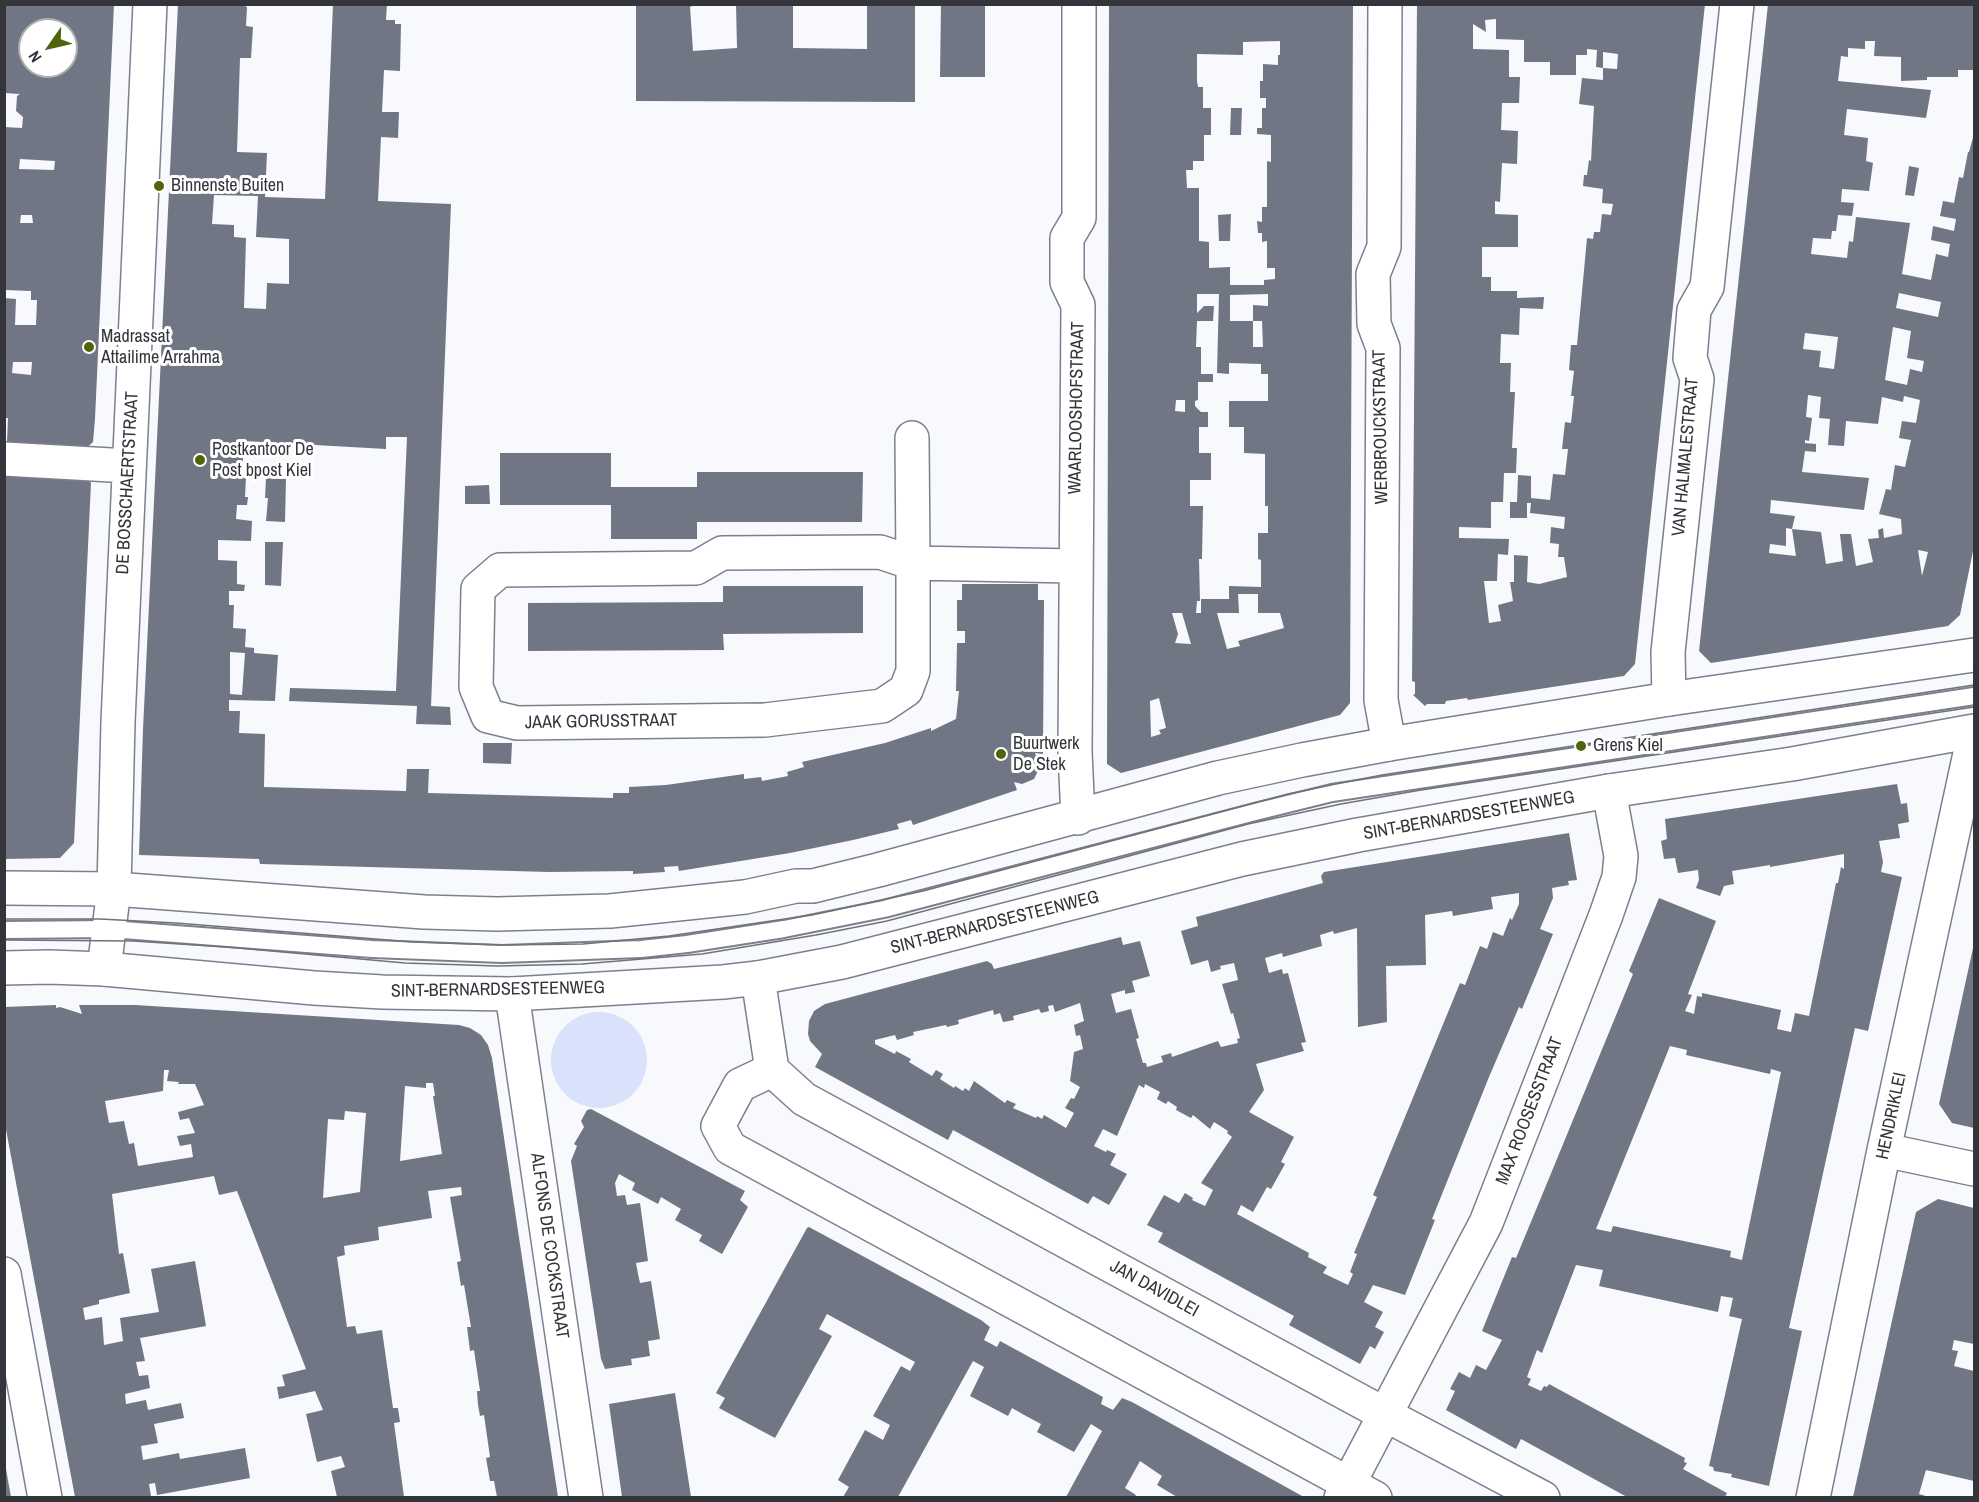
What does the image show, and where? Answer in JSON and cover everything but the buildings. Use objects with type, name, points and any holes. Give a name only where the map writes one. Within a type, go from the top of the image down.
[{"type":"street","name":"DE BOSSCHAERTSTRAAT","points":[[104,969],[114,889],[118,722],[150,4]]},
{"type":"street","name":"WAARLOOSHOFSTRAAT","points":[[1078,4],[1079,218],[1067,238],[1067,282],[1078,305],[1075,566],[1077,608],[1075,752],[1078,818]]},
{"type":"street","name":"WERBROUCKSTRAAT","points":[[1385,4],[1384,247],[1373,274],[1374,324],[1383,348],[1381,700],[1389,744]]},
{"type":"street","name":"VAN HALMALESTRAAT","points":[[1669,699],[1668,652],[1697,379],[1690,358],[1692,329],[1694,310],[1707,287],[1737,4]]},
{"type":"street","name":"JAAK GORUSSTRAAT","points":[[912,438],[913,563],[913,671],[906,690],[882,706],[765,720],[517,723],[488,716],[476,687],[478,589],[500,570],[696,568],[722,553],[880,552],[913,563],[1075,566]]},
{"type":"street","points":[[4,459],[129,466]]},
{"type":"street","points":[[4,888],[114,889],[424,912],[497,914],[610,911],[735,898],[796,886],[813,886],[1078,818],[1218,778],[1389,744],[1669,699],[1974,655]]},
{"type":"street","name":"SINT-BERNARDSESTEENWEG","points":[[4,968],[104,969],[382,992],[513,994],[758,978],[802,971],[909,946],[1242,860],[1358,835],[1609,791],[1792,764],[1974,733]]},
{"type":"street","name":"HENDRIKLEI","points":[[1813,1497],[1884,1150],[1974,733]]},
{"type":"street","name":"MAX ROOSESSTRAAT","points":[[1355,1493],[1386,1415],[1486,1222],[1609,906],[1619,877],[1621,856],[1609,791]]},
{"type":"street","points":[[758,978],[772,1070],[740,1085],[718,1126],[730,1148],[1355,1493]]},
{"type":"street","name":"ALFONS DE COCKSTRAAT","points":[[513,994],[586,1497]]},
{"type":"street","name":"JAN DAVIDLEI","points":[[772,1070],[804,1099],[1386,1415],[1543,1497]]},
{"type":"street","points":[[1884,1150],[1974,1169]]},
{"type":"street","points":[[4,1274],[45,1497]]},
{"type":"lane","points":[[4,930],[110,929],[372,949],[502,954],[631,950],[687,944],[784,929],[884,909],[1332,793],[1974,696]]},
{"type":"shaded area","points":[[599,1012],[617,1016],[633,1026],[643,1042],[647,1060],[643,1078],[633,1094],[617,1104],[599,1108],[581,1104],[565,1094],[555,1078],[551,1060],[555,1042],[565,1026],[581,1016]]},
{"type":"tram line","points":[[4,919],[100,919],[413,942],[501,945],[583,944],[669,936],[812,915],[923,891],[1288,794],[1382,775],[1974,685]]},
{"type":"tram line","points":[[4,940],[133,941],[405,963],[497,966],[582,964],[702,954],[887,921],[1248,824],[1341,804],[1974,707]]},
{"type":"place","name":"Binnenste Buiten","points":[[159,186]]},
{"type":"place","name":"Madrassat Attailime Arrahma","points":[[89,347]]},
{"type":"place","name":"Postkantoor De Post bpost Kiel","points":[[200,460]]},
{"type":"place","name":"Grens Kiel","points":[[1581,746]]},
{"type":"place","name":"Buurtwerk De Stek","points":[[1001,754]]}]
